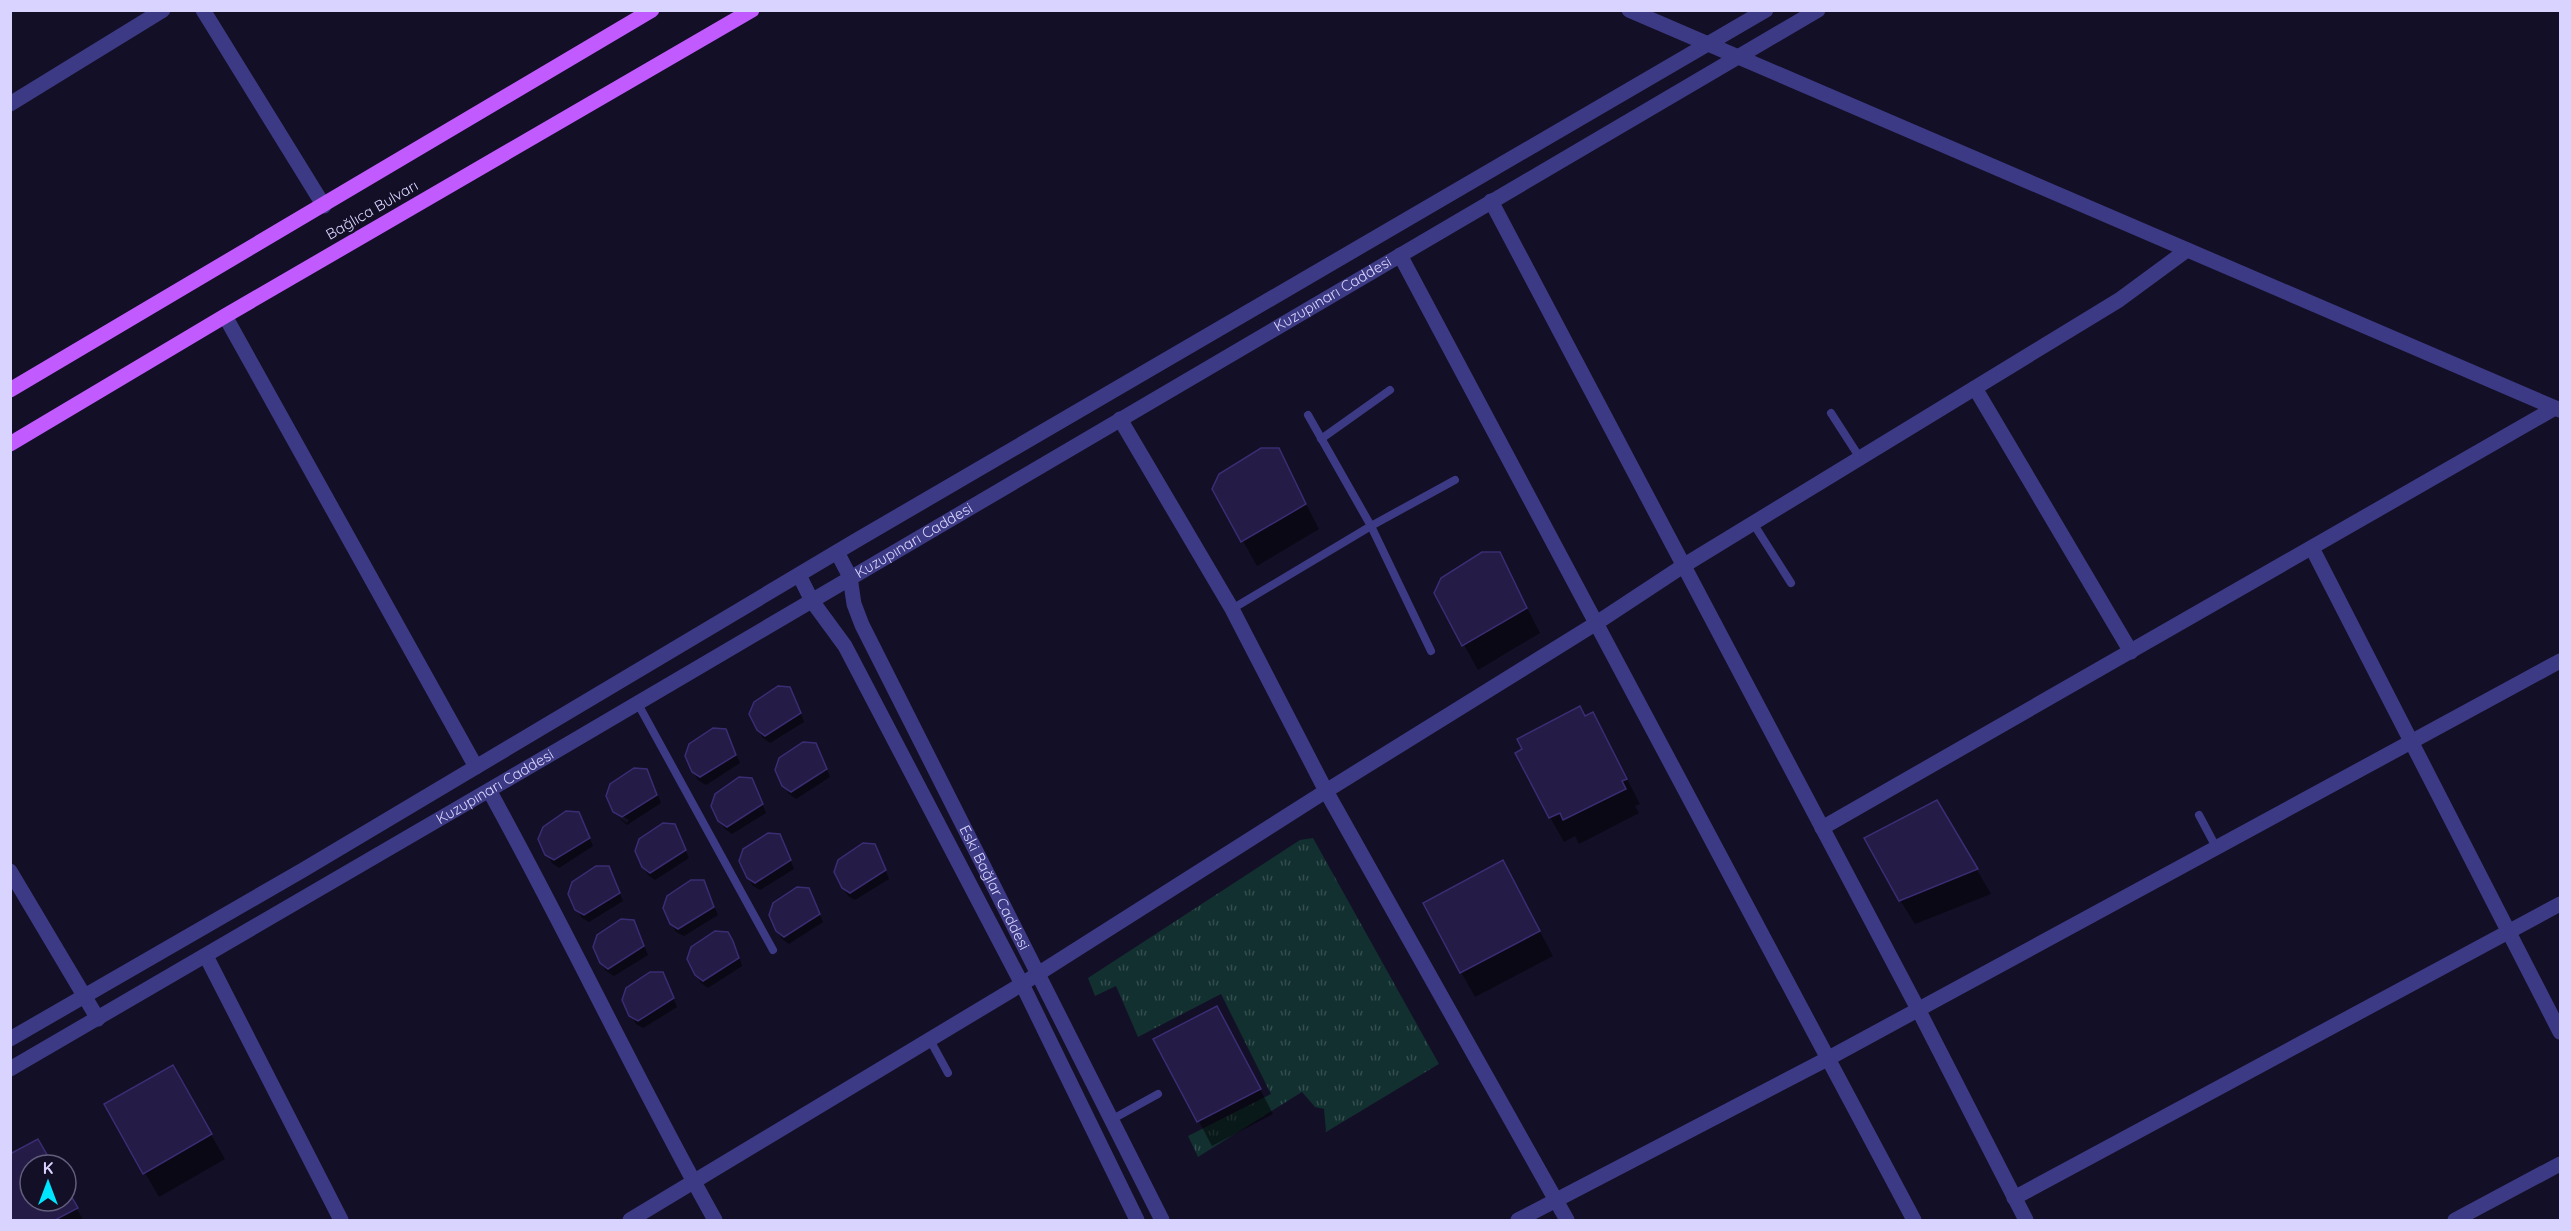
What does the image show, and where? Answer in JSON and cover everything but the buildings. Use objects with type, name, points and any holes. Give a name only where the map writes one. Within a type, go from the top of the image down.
[{"type":"main road","name":"Bağlıca Bulvarı","points":[[10,390],[652,10]]},
{"type":"main road","name":"Bağlıca Bulvarı","points":[[10,444],[225,316],[752,10]]},
{"type":"street","points":[[10,104],[163,10]]},
{"type":"street","points":[[203,10],[324,206]]},
{"type":"street","points":[[1629,10],[2558,409]]},
{"type":"street","name":"Kuzupınarı Caddesi","points":[[10,1040],[837,552],[1766,10]]},
{"type":"street","name":"Kuzupınarı Caddesi","points":[[10,1069],[490,792],[850,577],[1818,10]]},
{"type":"street","points":[[1491,201],[1918,1009],[2026,1221]]},
{"type":"street","points":[[630,1221],[1039,974],[1326,790],[1595,624],[1683,566],[2119,300],[2187,250]]},
{"type":"street","points":[[1400,255],[1914,1221]]},
{"type":"street","points":[[225,316],[476,767]]},
{"type":"street","points":[[1974,388],[2131,652]]},
{"type":"street","points":[[1822,828],[2558,409]]},
{"type":"street","points":[[1120,419],[1232,609],[1326,790],[1567,1221]]},
{"type":"street","points":[[2312,549],[2560,1032]]},
{"type":"street","name":"Eski Bağlar Caddesi","points":[[837,552],[850,577],[854,604],[862,625],[1162,1221]]},
{"type":"street","name":"Eski Bağlar Caddesi","points":[[799,575],[812,601],[845,646],[1022,984],[1137,1221]]},
{"type":"street","points":[[1518,1221],[1829,1058],[2560,661]]},
{"type":"street","points":[[490,792],[534,870],[715,1221]]},
{"type":"street","points":[[10,872],[98,1019]]},
{"type":"street","points":[[2014,1198],[2560,903]]},
{"type":"street","points":[[206,956],[341,1221]]},
{"type":"street","points":[[2455,1221],[2560,1164]]},
{"type":"lane","points":[[1321,439],[1390,390]]},
{"type":"lane","points":[[1831,413],[1860,458]]},
{"type":"lane","points":[[1308,415],[1371,526],[1431,651]]},
{"type":"lane","points":[[1232,609],[1371,526],[1455,480]]},
{"type":"lane","points":[[1754,523],[1791,583]]},
{"type":"lane","points":[[638,704],[773,950]]},
{"type":"lane","points":[[2199,814],[2216,847]]},
{"type":"lane","points":[[930,1040],[948,1072]]},
{"type":"lane","points":[[1111,1120],[1158,1094]]},
{"type":"green space","points":[[1313,838],[1439,1064],[1326,1132],[1324,1109],[1315,1107],[1302,1092],[1198,1157],[1188,1136],[1271,1094],[1221,994],[1138,1037],[1116,986],[1095,996],[1088,978],[1300,840]]}]
